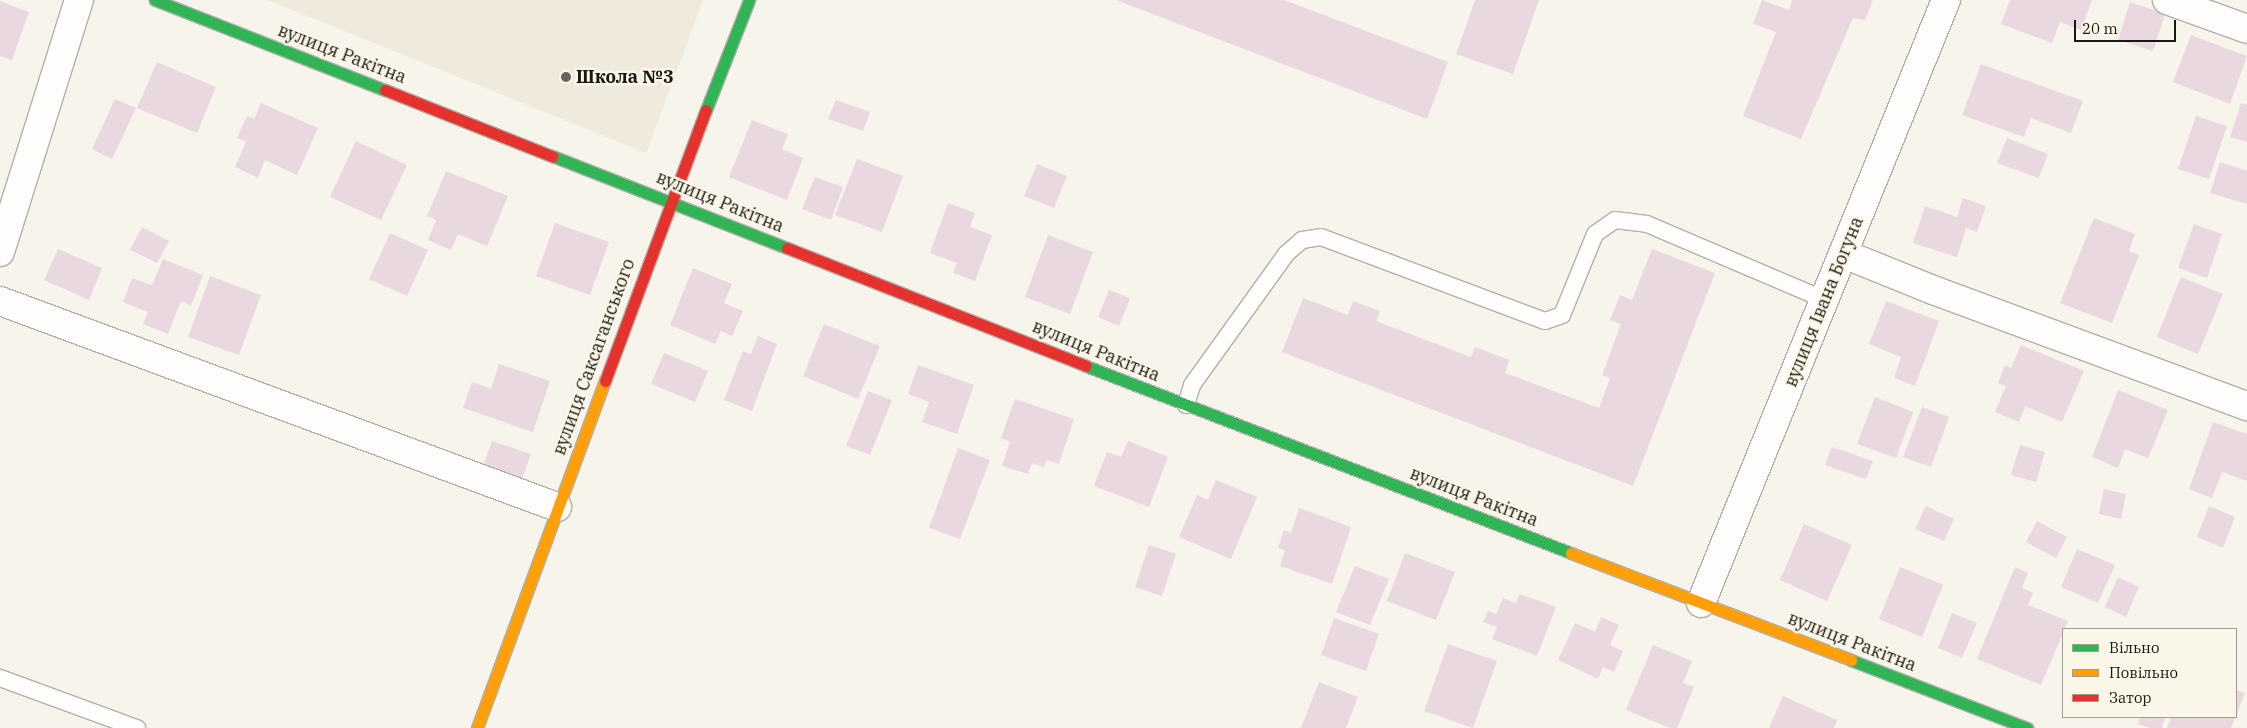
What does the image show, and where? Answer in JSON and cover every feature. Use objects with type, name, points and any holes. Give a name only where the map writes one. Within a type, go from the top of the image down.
[{"type":"street","points":[[0,252],[79,0]]},
{"type":"street","name":"вулиця Ракітна","points":[[155,0],[671,201],[1186,406],[2027,728]]},
{"type":"street","name":"вулиця Саксаганського","points":[[477,728],[671,201],[749,0]]},
{"type":"street","name":"вулиця Івана Богуна","points":[[1701,603],[1946,0]]},
{"type":"street","points":[[2167,0],[2247,29]]},
{"type":"street","points":[[1844,254],[1933,290],[2247,406]]},
{"type":"street","points":[[0,301],[557,507]]},
{"type":"lane","points":[[1186,406],[1192,385],[1286,254],[1302,240],[1321,237],[1546,321],[1562,315],[1595,234],[1615,220],[1647,224],[1825,300]]},
{"type":"lane","points":[[0,678],[137,728]]},
{"type":"shaded area","name":"Школа №3","points":[[268,0],[703,0],[646,153]]},
{"type":"building","points":[[1116,0],[1284,0],[1448,62],[1427,119]]},
{"type":"building","points":[[1475,0],[1539,0],[1513,74],[1456,54]]},
{"type":"building","points":[[1762,0],[1789,10],[1792,0],[1873,0],[1865,20],[1853,18],[1801,139],[1743,116],[1776,32],[1753,24]]},
{"type":"building","points":[[2010,0],[2092,0],[2081,30],[2060,22],[2052,43],[2001,24]]},
{"type":"building","points":[[0,1],[29,12],[12,60],[0,56]]},
{"type":"building","points":[[2130,2],[2165,14],[2153,51],[2118,40]]},
{"type":"building","points":[[2191,35],[2247,56],[2230,104],[2173,82]]},
{"type":"building","points":[[157,62],[216,87],[197,133],[137,108]]},
{"type":"building","points":[[1981,64],[2083,101],[2071,133],[2031,118],[2024,137],[1962,115]]},
{"type":"building","points":[[115,99],[136,108],[112,159],[92,149]]},
{"type":"building","points":[[836,100],[870,112],[863,131],[828,119]]},
{"type":"building","points":[[261,103],[318,128],[297,175],[265,160],[258,178],[235,167],[246,142],[237,138],[247,116],[254,119]]},
{"type":"building","points":[[2241,103],[2247,105],[2247,142],[2230,137]]},
{"type":"building","points":[[2196,116],[2227,126],[2209,179],[2178,169]]},
{"type":"building","points":[[752,120],[788,134],[782,149],[803,158],[787,200],[729,177]]},
{"type":"building","points":[[2007,138],[2048,154],[2039,178],[1997,163]]},
{"type":"building","points":[[356,141],[407,165],[381,220],[330,197]]},
{"type":"building","points":[[857,159],[903,176],[882,232],[835,215]]},
{"type":"building","points":[[2220,162],[2247,171],[2247,204],[2210,193]]},
{"type":"building","points":[[1037,164],[1067,176],[1054,208],[1024,196]]},
{"type":"building","points":[[446,171],[508,196],[487,246],[458,234],[451,250],[428,240],[436,220],[427,216]]},
{"type":"building","points":[[815,177],[843,187],[831,220],[802,209]]},
{"type":"building","points":[[1963,198],[1986,206],[1977,232],[1966,228],[1957,257],[1913,243],[1925,206],[1957,217]]},
{"type":"building","points":[[948,203],[975,213],[970,227],[992,235],[975,281],[953,273],[957,263],[930,253]]},
{"type":"building","points":[[2094,218],[2135,234],[2129,251],[2139,255],[2112,323],[2060,303]]},
{"type":"building","points":[[555,223],[609,242],[590,295],[536,276]]},
{"type":"building","points":[[2194,224],[2222,234],[2207,278],[2178,268]]},
{"type":"building","points":[[142,227],[169,241],[157,263],[130,250]]},
{"type":"building","points":[[390,233],[428,250],[407,296],[369,279]]},
{"type":"building","points":[[1048,235],[1093,252],[1070,314],[1025,297]]},
{"type":"building","points":[[58,249],[102,268],[89,300],[44,280]]},
{"type":"building","points":[[1652,249],[1715,273],[1633,486],[1282,352],[1303,298],[1348,315],[1353,301],[1380,311],[1376,321],[1471,357],[1475,347],[1509,360],[1505,373],[1599,408],[1610,378],[1602,375],[1621,324],[1610,320],[1620,295],[1632,300]]},
{"type":"building","points":[[163,259],[203,275],[191,306],[181,301],[168,334],[143,324],[148,312],[123,302],[132,278],[152,285]]},
{"type":"building","points":[[693,268],[732,284],[724,303],[743,311],[732,336],[721,331],[715,344],[670,325]]},
{"type":"building","points":[[210,276],[261,295],[239,355],[188,337]]},
{"type":"building","points":[[2181,277],[2223,294],[2198,354],[2157,337]]},
{"type":"building","points":[[1109,290],[1130,298],[1119,326],[1098,317]]},
{"type":"building","points":[[1886,301],[1939,321],[1915,386],[1894,378],[1901,357],[1869,344]]},
{"type":"building","points":[[824,324],[880,346],[858,399],[803,376]]},
{"type":"building","points":[[758,336],[777,344],[752,411],[724,400],[743,351],[751,354]]},
{"type":"building","points":[[2021,345],[2084,371],[2062,422],[2025,406],[2019,422],[1995,412],[2006,386],[1998,383],[2005,365],[2011,368]]},
{"type":"building","points":[[664,353],[708,371],[695,402],[651,384]]},
{"type":"building","points":[[499,364],[550,381],[533,432],[463,408],[472,382],[491,389]]},
{"type":"building","points":[[918,365],[974,385],[957,434],[922,422],[929,402],[908,394]]},
{"type":"building","points":[[2118,390],[2168,410],[2148,458],[2125,449],[2118,468],[2092,457]]},
{"type":"building","points":[[868,391],[892,400],[870,455],[846,446]]},
{"type":"building","points":[[1875,397],[1913,412],[1896,458],[1857,444]]},
{"type":"building","points":[[1015,399],[1074,419],[1059,464],[1047,460],[1044,467],[1032,463],[1028,474],[1002,466],[1010,442],[1001,438]]},
{"type":"building","points":[[1922,407],[1949,417],[1931,467],[1903,457]]},
{"type":"building","points":[[2213,422],[2247,434],[2247,481],[2222,472],[2212,498],[2189,489]]},
{"type":"building","points":[[492,441],[531,454],[522,479],[483,466]]},
{"type":"building","points":[[1128,441],[1168,457],[1149,507],[1094,486],[1107,452],[1121,457]]},
{"type":"building","points":[[2020,445],[2045,452],[2036,482],[2011,475]]},
{"type":"building","points":[[1832,447],[1873,461],[1866,479],[1825,465]]},
{"type":"building","points":[[958,448],[990,460],[960,539],[929,528]]},
{"type":"building","points":[[1216,480],[1257,497],[1231,559],[1179,537],[1197,495],[1208,500]]},
{"type":"building","points":[[2104,489],[2126,494],[2121,519],[2099,514]]},
{"type":"building","points":[[1926,506],[1954,519],[1944,541],[1915,529]]},
{"type":"building","points":[[2209,506],[2235,517],[2223,548],[2197,537]]},
{"type":"building","points":[[1299,508],[1351,527],[1332,584],[1280,566],[1285,550],[1278,548],[1284,530],[1291,533]]},
{"type":"building","points":[[2037,521],[2067,537],[2056,558],[2026,542]]},
{"type":"building","points":[[1804,524],[1852,545],[1827,601],[1780,580]]},
{"type":"building","points":[[1149,545],[1176,554],[1162,596],[1135,587]]},
{"type":"building","points":[[2077,549],[2115,565],[2098,603],[2061,587]]},
{"type":"building","points":[[1405,553],[1455,572],[1436,620],[1387,601]]},
{"type":"building","points":[[1355,566],[1389,579],[1370,625],[1336,612]]},
{"type":"building","points":[[1900,567],[1943,585],[1922,637],[1879,619]]},
{"type":"building","points":[[2015,567],[2028,573],[2022,588],[2033,593],[2028,605],[2068,621],[2065,628],[2062,628],[2062,635],[2041,685],[1977,659]]},
{"type":"building","points":[[2118,577],[2139,587],[2126,617],[2105,607]]},
{"type":"building","points":[[1520,594],[1556,607],[1537,656],[1492,639],[1497,627],[1483,622],[1488,611],[1496,614],[1503,598],[1516,603]]},
{"type":"building","points":[[1952,613],[1977,623],[1962,658],[1938,648]]},
{"type":"building","points":[[1601,617],[1619,625],[1610,645],[1623,651],[1614,672],[1603,667],[1598,679],[1558,660],[1575,623],[1595,632]]},
{"type":"building","points":[[1334,618],[1379,634],[1366,671],[1321,655]]},
{"type":"building","points":[[1448,644],[1497,661],[1473,728],[1424,711]]},
{"type":"building","points":[[1653,645],[1692,661],[1683,683],[1694,687],[1677,728],[1670,728],[1626,710]]},
{"type":"building","points":[[1319,682],[1358,697],[1346,728],[1301,728]]},
{"type":"building","points":[[2237,690],[2245,693],[2237,713]]},
{"type":"building","points":[[1783,696],[1837,720],[1834,728],[1769,728]]},
{"type":"building","points":[[2140,718],[2165,718],[2162,728],[2150,728],[2137,724]]},
{"type":"building","points":[[2171,718],[2235,718],[2231,728],[2167,728]]},
{"type":"traffic: fast","points":[[155,0],[385,90]]},
{"type":"traffic: fast","points":[[706,110],[749,0]]},
{"type":"traffic: fast","points":[[552,156],[787,248]]},
{"type":"traffic: fast","points":[[1086,366],[1571,553]]},
{"type":"traffic: fast","points":[[1851,660],[2027,728]]},
{"type":"traffic: slow","points":[[477,728],[605,381]]},
{"type":"traffic: slow","points":[[1571,553],[1851,660]]},
{"type":"traffic: jam","points":[[385,90],[552,156]]},
{"type":"traffic: jam","points":[[605,381],[706,110]]},
{"type":"traffic: jam","points":[[787,248],[1086,366]]},
{"type":"place","name":"Школа №3","points":[[566,77]]}]
